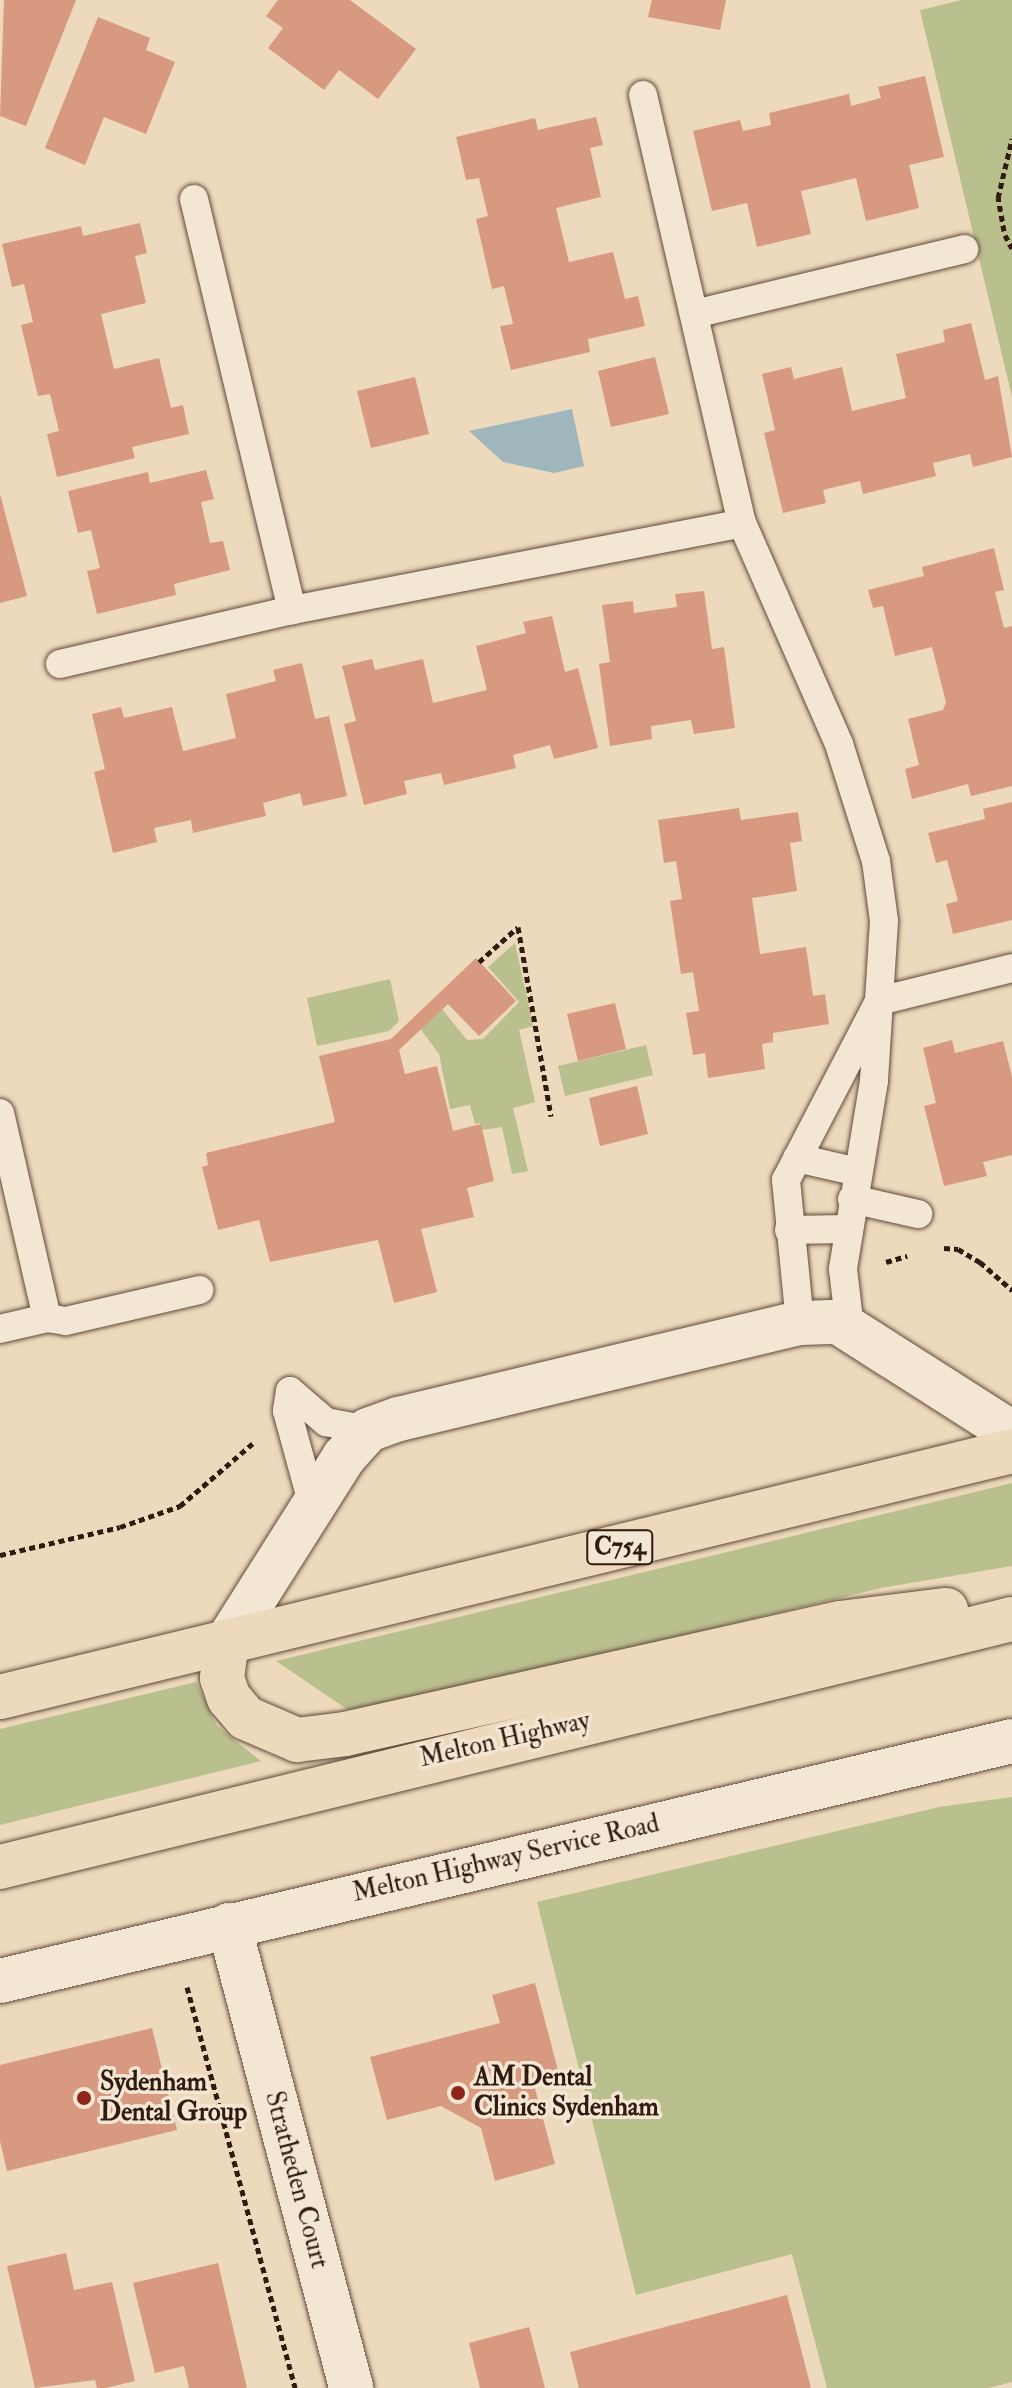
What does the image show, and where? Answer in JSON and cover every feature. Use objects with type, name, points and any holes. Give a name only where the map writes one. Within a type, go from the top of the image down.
[{"type":"highway","name":"C754","points":[[0,1697],[1012,1451]]},
{"type":"highway","points":[[227,1642],[222,1678],[229,1698],[246,1718],[297,1740],[345,1734],[840,1623],[1012,1601]]},
{"type":"highway","name":"Melton Highway","points":[[0,1867],[1012,1619]]},
{"type":"street","points":[[227,1642],[314,1510],[344,1457],[368,1430],[800,1323],[838,1322],[1012,1433]]},
{"type":"street","name":"Melton Highway Service Road","points":[[0,1981],[1012,1741]]},
{"type":"street","name":"Stratheden Court","points":[[229,1925],[351,2388]]},
{"type":"lane","points":[[643,95],[742,523],[839,744],[868,832],[884,921],[869,1121],[846,1229],[843,1269],[850,1329]]},
{"type":"lane","points":[[194,199],[292,610]]},
{"type":"lane","points":[[694,314],[964,249]]},
{"type":"lane","points":[[60,664],[292,610],[742,523]]},
{"type":"lane","points":[[800,1323],[799,1279],[789,1230],[786,1180],[879,1001],[1012,968]]},
{"type":"lane","points":[[0,1113],[47,1318]]},
{"type":"lane","points":[[797,1158],[918,1214]]},
{"type":"lane","points":[[789,1230],[846,1229]]},
{"type":"lane","points":[[0,1329],[47,1318],[66,1321],[199,1290]]},
{"type":"lane","points":[[314,1510],[287,1411],[290,1391],[326,1422],[368,1430]]},
{"type":"path","points":[[1012,139],[998,198],[1004,234],[1012,248]]},
{"type":"path","points":[[964,249],[1004,234]]},
{"type":"path","points":[[479,962],[518,927],[551,1116]]},
{"type":"path","points":[[176,1984],[187,1986],[295,2388]]},
{"type":"green space","points":[[962,0],[1012,0],[1012,397],[920,10]]},
{"type":"green space","points":[[515,943],[533,1026],[519,1030],[535,1102],[513,1108],[528,1171],[512,1174],[502,1127],[482,1130],[480,1123],[475,1124],[470,1105],[450,1109],[439,1054],[419,1027],[442,1009],[467,1040],[483,1039],[519,1002],[488,967]]},
{"type":"green space","points":[[390,979],[399,1021],[389,1031],[317,1046],[307,998]]},
{"type":"green space","points":[[646,1045],[653,1075],[565,1096],[558,1066]]},
{"type":"green space","points":[[1012,1483],[1012,1566],[881,1588],[354,1714],[276,1661]]},
{"type":"green space","points":[[196,1682],[217,1726],[261,1761],[0,1825],[0,1729]]},
{"type":"green space","points":[[1012,1797],[1012,2382],[988,2388],[827,2388],[792,2254],[636,2295],[537,1902],[939,1807]]},
{"type":"water","points":[[572,409],[584,466],[554,473],[503,462],[469,431]]},
{"type":"building","points":[[4,0],[76,0],[26,126],[0,116]]},
{"type":"building","points":[[278,0],[350,0],[416,49],[378,99],[339,70],[324,90],[268,48],[283,28],[266,16]]},
{"type":"building","points":[[652,0],[726,0],[720,30],[648,17]]},
{"type":"building","points":[[98,17],[150,38],[146,50],[175,62],[146,134],[104,117],[85,165],[45,148]]},
{"type":"building","points":[[925,76],[944,157],[909,165],[919,208],[866,221],[856,178],[801,191],[811,234],[757,247],[747,203],[712,211],[693,131],[740,120],[743,131],[771,125],[769,113],[849,94],[851,106],[881,98],[878,87]]},
{"type":"building","points":[[596,117],[603,145],[590,148],[601,197],[556,208],[569,262],[613,252],[625,299],[638,296],[645,326],[588,339],[590,352],[511,370],[500,326],[513,324],[504,286],[492,289],[476,219],[488,216],[479,178],[466,180],[456,137],[535,118],[538,130]]},
{"type":"building","points":[[140,223],[147,253],[135,256],[146,303],[101,314],[114,369],[159,358],[171,408],[183,405],[189,434],[132,447],[135,458],[57,477],[47,434],[59,431],[50,394],[38,396],[21,325],[33,322],[24,284],[12,287],[2,244],[81,226],[83,236]]},
{"type":"building","points":[[971,323],[985,380],[998,376],[1012,457],[973,467],[970,454],[933,463],[936,476],[863,494],[860,481],[823,490],[826,503],[783,513],[764,433],[775,430],[762,374],[791,367],[794,379],[842,367],[852,411],[906,398],[896,354],[945,342],[943,330]]},
{"type":"building","points":[[655,357],[669,414],[611,427],[598,371]]},
{"type":"building","points":[[415,377],[429,434],[371,448],[357,391]]},
{"type":"building","points":[[206,470],[214,499],[201,502],[210,543],[223,541],[230,570],[174,584],[176,595],[97,614],[87,571],[100,568],[91,530],[78,533],[68,491],[148,472],[150,483]]},
{"type":"building","points":[[0,494],[27,596],[0,603]]},
{"type":"building","points":[[994,548],[1004,590],[995,592],[1004,628],[1012,626],[1012,786],[971,796],[968,784],[912,799],[905,769],[919,765],[908,719],[943,710],[946,702],[932,647],[895,656],[883,606],[873,608],[868,590],[924,576],[922,567]]},
{"type":"building","points":[[704,591],[712,649],[724,647],[735,728],[694,734],[691,720],[651,726],[652,739],[610,746],[599,664],[610,662],[602,605],[633,601],[634,613],[677,607],[675,594]]},
{"type":"building","points":[[552,616],[565,672],[578,668],[598,748],[554,759],[550,745],[513,755],[516,768],[444,785],[441,773],[404,781],[407,794],[364,805],[344,724],[356,721],[342,666],[372,659],[375,670],[423,659],[433,703],[487,690],[476,646],[526,633],[523,622]]},
{"type":"building","points":[[302,663],[315,719],[329,716],[347,796],[303,806],[300,793],[263,803],[266,816],[193,833],[191,820],[154,828],[157,842],[113,853],[94,772],[105,769],[92,714],[121,707],[124,718],[172,707],[183,751],[236,738],[226,694],[276,681],[273,670]]},
{"type":"building","points":[[1012,802],[1012,920],[953,934],[946,904],[958,901],[947,860],[936,863],[928,833],[985,819],[983,809]]},
{"type":"building","points":[[739,808],[741,820],[798,812],[802,841],[790,843],[797,891],[752,898],[760,954],[806,947],[813,996],[825,994],[829,1024],[773,1033],[773,1042],[762,1044],[765,1069],[708,1078],[705,1053],[693,1055],[686,1013],[699,1011],[693,972],[681,974],[670,901],[682,899],[676,861],[664,863],[658,820]]},
{"type":"building","points":[[476,958],[516,1001],[479,1036],[448,1004],[399,1050],[405,1074],[437,1066],[453,1131],[481,1124],[494,1181],[467,1188],[474,1217],[421,1229],[437,1292],[394,1303],[378,1240],[270,1262],[259,1220],[218,1230],[202,1167],[208,1165],[206,1153],[335,1122],[319,1056],[391,1039]]},
{"type":"building","points":[[615,1003],[626,1049],[578,1061],[567,1014]]},
{"type":"building","points":[[952,1040],[955,1053],[1003,1041],[1012,1077],[1012,1155],[983,1162],[987,1176],[944,1186],[924,1106],[936,1103],[923,1048]]},
{"type":"building","points":[[637,1086],[648,1134],[600,1146],[589,1098]]},
{"type":"building","name":"AM Dental Clinics Sydenham","points":[[535,1983],[559,2074],[533,2081],[555,2164],[495,2181],[481,2128],[441,2106],[387,2120],[370,2057],[500,2023],[492,1995]]},
{"type":"building","name":"Sydenham Dental Group","points":[[152,2028],[177,2130],[7,2171],[0,2141],[0,2065]]},
{"type":"building","points":[[66,2253],[74,2290],[112,2282],[135,2381],[106,2388],[97,2388],[95,2380],[35,2388],[7,2266]]},
{"type":"building","points":[[218,2263],[247,2388],[189,2388],[184,2366],[155,2373],[133,2283]]},
{"type":"building","points":[[787,2295],[811,2388],[579,2388],[570,2352]]},
{"type":"building","points":[[529,2327],[545,2388],[480,2388],[469,2343]]},
{"type":"place","name":"AM Dental Clinics Sydenham","points":[[458,2093]]},
{"type":"place","name":"Sydenham Dental Group","points":[[84,2098]]}]
